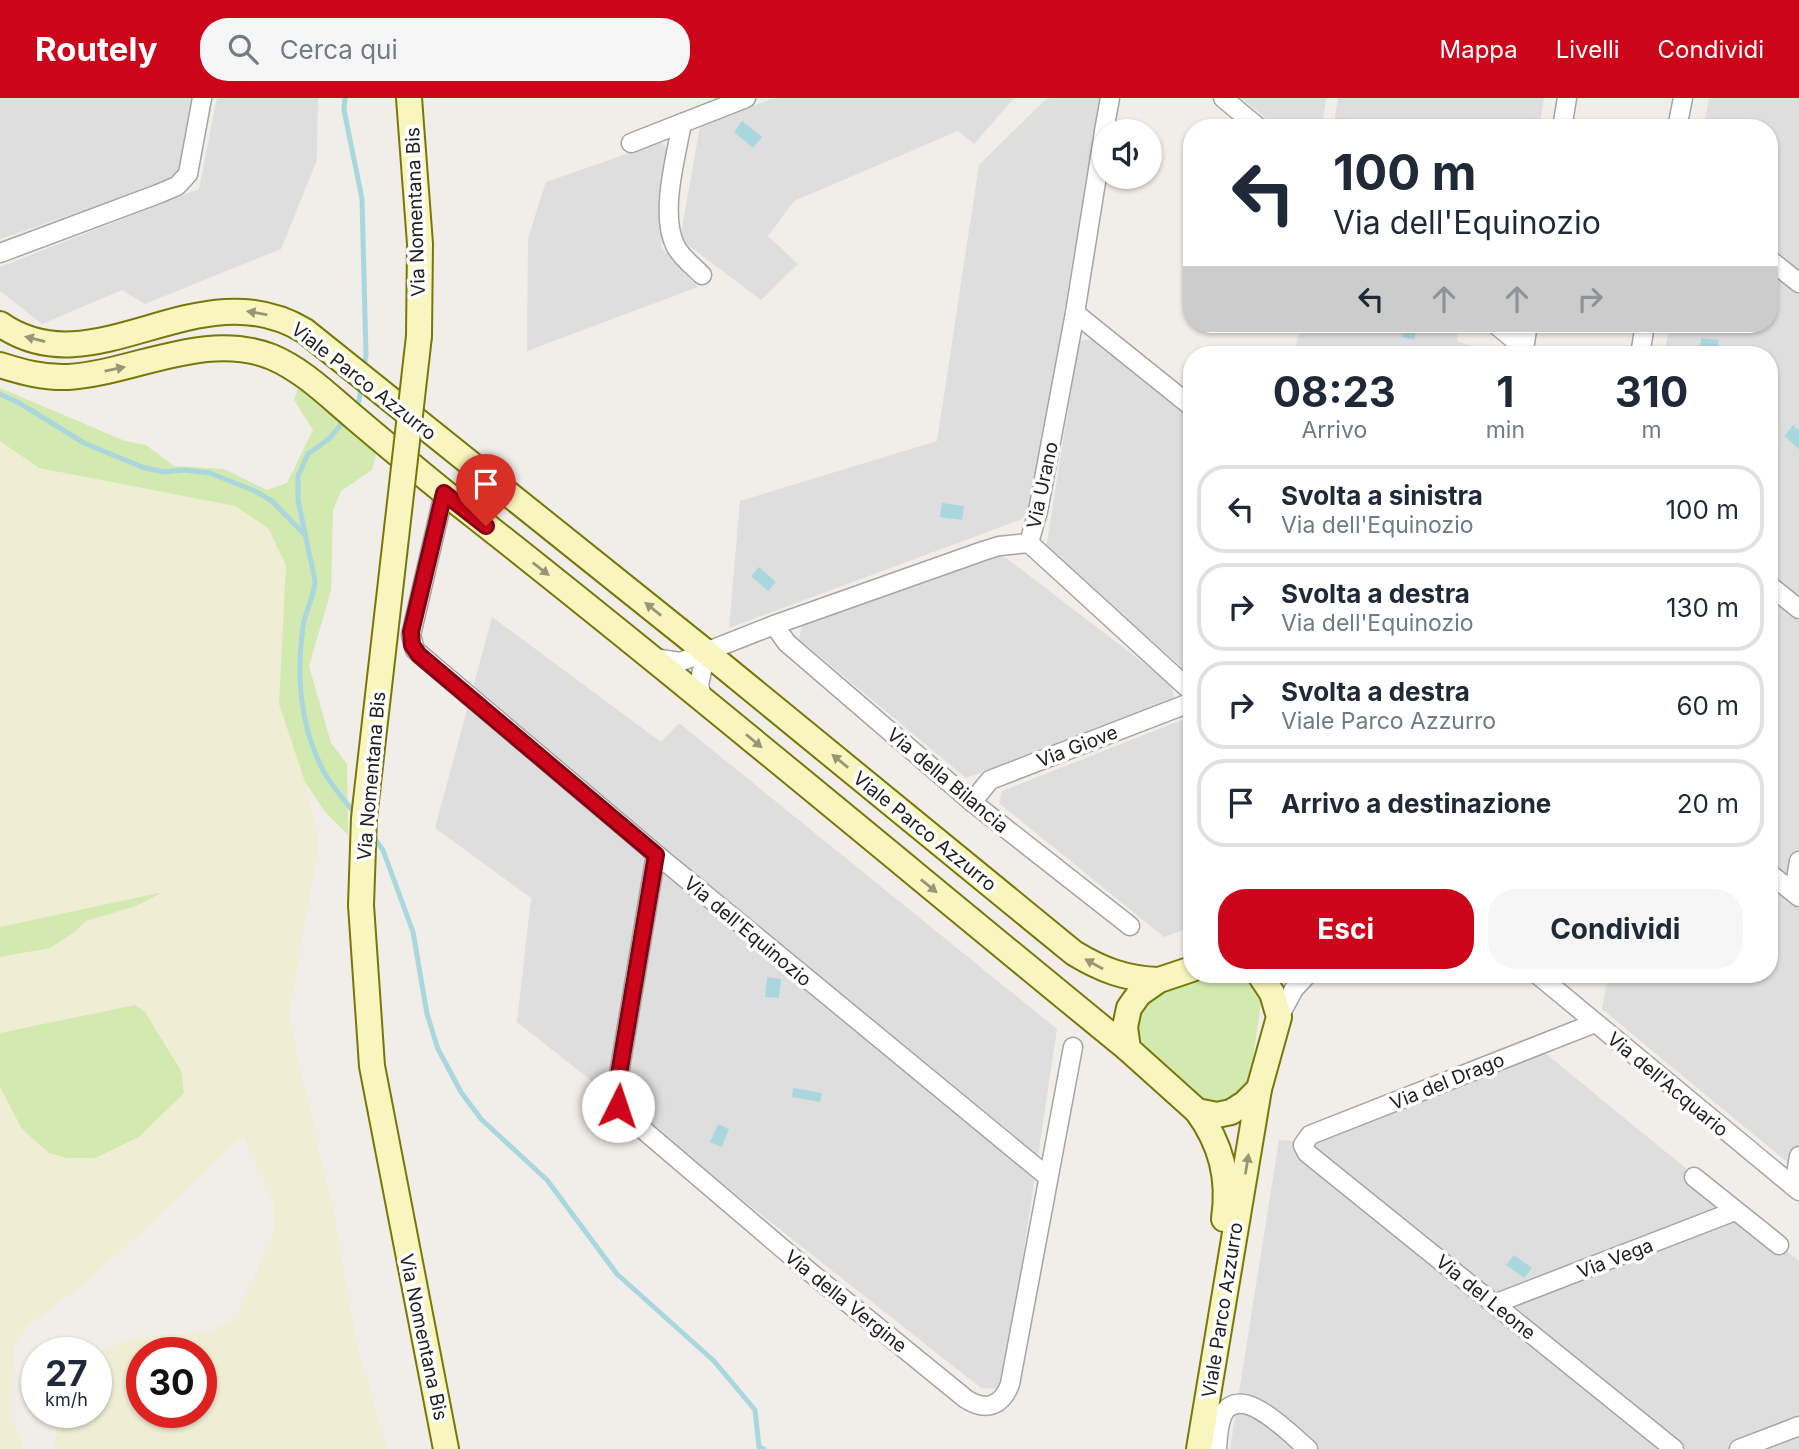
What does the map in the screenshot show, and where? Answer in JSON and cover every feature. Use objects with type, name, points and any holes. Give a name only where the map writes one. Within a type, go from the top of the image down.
[{"type":"street","points":[[0,253],[182,183],[190,169],[202,98]]},
{"type":"street","name":"Via Nomentana Bis","points":[[409,98],[420,244],[419,336],[364,818],[361,905],[372,1066],[446,1449]]},
{"type":"street","points":[[631,143],[746,98]]},
{"type":"street","name":"Via Urano","points":[[1106,119],[1110,98]]},
{"type":"street","points":[[1223,98],[1248,119]]},
{"type":"street","points":[[1564,119],[1567,98]]},
{"type":"street","points":[[1679,119],[1683,98]]},
{"type":"street","points":[[682,123],[670,200],[670,226],[677,248],[702,275]]},
{"type":"street","name":"Via Urano","points":[[706,652],[991,548],[1029,543],[1038,510],[1075,313],[1095,189]]},
{"type":"street","points":[[1778,266],[1799,283]]},
{"type":"street","name":"Viale Parco Azzurro","points":[[0,324],[23,337],[37,341],[83,344],[203,313],[248,311],[290,322],[363,377],[706,652],[1074,953],[1114,974],[1143,980],[1159,980]]},
{"type":"street","points":[[1075,313],[1183,400]]},
{"type":"street","points":[[1504,333],[1518,346]]},
{"type":"street","name":"Viale Parco Azzurro","points":[[0,365],[36,375],[71,377],[115,370],[190,351],[219,348],[268,355],[282,361],[309,379],[444,493],[702,697],[1128,1049],[1197,1111],[1212,1132],[1221,1155],[1226,1198],[1189,1449]]},
{"type":"street","name":"Via dell'Equinozio","points":[[444,493],[411,635],[415,650],[656,855],[1048,1177]]},
{"type":"street","points":[[1029,543],[1183,684]]},
{"type":"street","points":[[1778,592],[1799,609]]},
{"type":"street","name":"Via della Bilancia","points":[[774,625],[787,643],[972,802],[1130,926]]},
{"type":"street","points":[[654,658],[680,662],[706,652]]},
{"type":"street","points":[[702,697],[699,685],[706,652]]},
{"type":"street","name":"Via Giove","points":[[972,802],[990,780],[1183,705]]},
{"type":"street","name":"Via della Vergine","points":[[656,855],[616,1092],[620,1110],[810,1272],[966,1399],[977,1405],[987,1407],[996,1404],[1004,1397],[1010,1384],[1073,1047]]},
{"type":"street","points":[[1796,895],[1799,861]]},
{"type":"street","points":[[1778,880],[1796,895]]},
{"type":"street","name":"Viale Parco Azzurro","points":[[1128,1049],[1125,1027],[1129,1009],[1139,994],[1159,980],[1183,972]]},
{"type":"street","points":[[1265,983],[1272,993],[1279,1017]]},
{"type":"street","points":[[1279,1017],[1300,983]]},
{"type":"street","name":"Via dell'Acquario","points":[[1548,983],[1797,1189]]},
{"type":"street","name":"Viale Parco Azzurro","points":[[1199,1449],[1259,1089],[1279,1017]]},
{"type":"street","name":"Via del Drago","points":[[1303,1143],[1310,1135],[1595,1023]]},
{"type":"street","points":[[1197,1111],[1217,1115],[1231,1112],[1259,1089]]},
{"type":"street","name":"Via del Leone","points":[[1303,1143],[1307,1153],[1674,1449]]},
{"type":"street","points":[[1797,1189],[1799,1156]]},
{"type":"street","points":[[1694,1177],[1779,1245]]},
{"type":"street","name":"Via Vega","points":[[1494,1304],[1735,1211]]},
{"type":"street","points":[[1217,1449],[1224,1413],[1231,1405],[1240,1403],[1255,1406],[1308,1449]]},
{"type":"street","points":[[1739,1449],[1799,1426]]},
{"type":"shaded area","points":[[0,98],[196,98],[183,166],[174,180],[0,239]]},
{"type":"shaded area","points":[[217,98],[318,98],[317,160],[281,249],[145,304],[122,290],[42,324],[0,291],[0,267],[199,189]]},
{"type":"shaded area","points":[[774,98],[1014,98],[974,144],[958,131],[794,201],[768,236],[798,264],[761,300],[680,239],[700,126]]},
{"type":"shaded area","points":[[1100,98],[1096,119],[1092,119],[1092,146],[1032,504],[1022,519],[729,628],[740,501],[937,441],[979,165],[1046,99]]},
{"type":"shaded area","points":[[1241,98],[1326,98],[1323,119],[1267,119]]},
{"type":"shaded area","points":[[1338,98],[1544,98],[1540,119],[1334,119]]},
{"type":"shaded area","points":[[1709,98],[1799,98],[1799,1172],[1602,1009],[1607,983],[1778,983],[1778,346],[1666,346],[1668,333],[1778,333],[1778,119],[1706,119]]},
{"type":"shaded area","points":[[661,142],[668,150],[661,247],[698,287],[527,351],[528,238],[546,182]]},
{"type":"shaded area","points":[[1299,333],[1457,333],[1457,341],[1473,346],[1296,346]]},
{"type":"shaded area","points":[[1095,338],[1183,410],[1183,668],[1046,548],[1079,341]]},
{"type":"shaded area","points":[[1001,554],[1171,684],[1174,696],[1167,705],[966,778],[799,639],[802,626]]},
{"type":"shaded area","points":[[492,617],[661,742],[679,723],[1057,1029],[1003,1389],[981,1388],[517,1022],[531,898],[435,828]]},
{"type":"shaded area","points":[[1183,720],[1183,930],[1164,937],[999,803],[1002,791]]},
{"type":"shaded area","points":[[1545,1053],[1799,1261],[1799,1449],[1230,1449],[1279,1140],[1318,1143]]},
{"type":"green space","points":[[299,385],[327,397],[376,454],[372,470],[341,491],[333,510],[331,591],[309,666],[331,743],[347,764],[348,835],[325,812],[305,782],[279,704],[286,565],[268,528],[235,506],[39,468],[0,441],[0,388],[125,441],[146,445],[174,466],[224,469],[267,490],[287,483],[313,430],[294,400]]},
{"type":"green space","points":[[0,441],[39,468],[235,506],[268,528],[286,565],[279,704],[305,782],[319,844],[289,1014],[333,1207],[356,1341],[387,1449],[54,1449],[57,1428],[112,1428],[112,1347],[126,1341],[126,1428],[217,1428],[217,1337],[146,1337],[206,1332],[234,1320],[274,1233],[273,1200],[243,1136],[91,1279],[27,1326],[14,1346],[11,1415],[24,1449],[0,1449],[0,1087],[22,1129],[135,1005],[0,1033],[0,957],[50,948],[86,921],[136,906],[159,893],[0,927]]},
{"type":"green space","points":[[163,892],[136,906],[86,921],[50,948],[0,957],[0,927]]},
{"type":"green space","points":[[1191,983],[1253,983],[1261,1002],[1250,1079],[1242,1092],[1220,1102],[1204,1098],[1142,1048],[1134,1018],[1153,996]]},
{"type":"green space","points":[[135,1005],[145,1012],[181,1071],[184,1093],[139,1137],[95,1158],[67,1158],[49,1153],[22,1129],[0,1087],[0,1033]]},
{"type":"water","points":[[742,121],[762,137],[753,148],[734,132]]},
{"type":"water","points":[[1403,333],[1415,333],[1414,340],[1402,337]]},
{"type":"water","points":[[1701,338],[1719,340],[1718,346],[1700,346]]},
{"type":"water","points":[[1793,425],[1799,430],[1799,449],[1784,436]]},
{"type":"water","points":[[942,503],[964,506],[962,520],[940,517]]},
{"type":"water","points":[[759,567],[776,582],[768,591],[751,576]]},
{"type":"water","points":[[767,977],[781,979],[779,998],[765,997]]},
{"type":"water","points":[[793,1088],[822,1093],[820,1102],[792,1097]]},
{"type":"water","points":[[718,1124],[729,1129],[722,1147],[710,1142]]},
{"type":"water","points":[[1514,1255],[1532,1268],[1524,1278],[1506,1265]]},
{"type":"waterway","points":[[345,98],[344,110],[362,199],[366,355],[364,369]]},
{"type":"waterway","points":[[353,409],[359,401],[361,386]]},
{"type":"waterway","points":[[0,394],[84,443],[142,467],[164,472],[184,470],[210,473],[255,491],[272,501],[304,534]]},
{"type":"waterway","points":[[345,419],[330,438],[308,454],[298,476],[298,500],[315,581],[303,627],[300,682],[305,718],[315,753],[330,782],[355,814]]},
{"type":"waterway","points":[[372,835],[383,850],[413,932],[427,1014],[438,1049],[461,1092],[481,1119],[547,1180],[617,1274],[714,1361],[755,1410],[759,1447],[764,1449]]},
{"type":"route","points":[[486,526],[444,493],[411,632],[411,642],[419,655],[656,855],[616,1092],[618,1106]]}]
